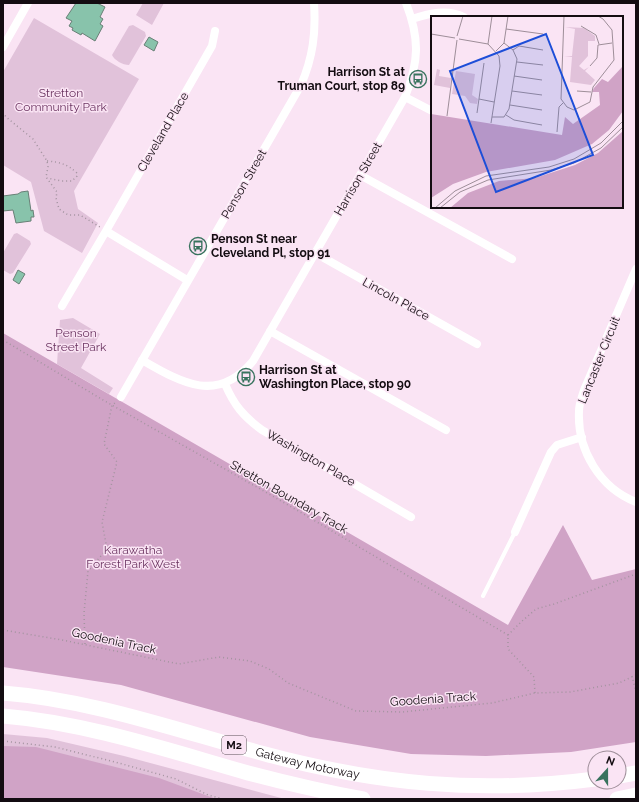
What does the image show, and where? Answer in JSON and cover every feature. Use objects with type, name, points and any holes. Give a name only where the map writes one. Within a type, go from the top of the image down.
[{"type":"highway","name":"Gateway Motorway","points":[[3,693],[54,700],[96,708],[265,754],[358,775],[440,785],[485,787],[525,786],[587,780]]},
{"type":"highway","name":"Gateway Motorway","points":[[3,716],[94,730],[139,741],[287,783],[363,799]]},
{"type":"highway","points":[[617,799],[636,795]]},
{"type":"street","points":[[3,47],[28,3]]},
{"type":"street","name":"Penson Street","points":[[121,397],[187,280],[301,85],[311,58],[313,46],[315,20],[314,3]]},
{"type":"street","name":"Harrison Street","points":[[142,360],[184,382],[198,386],[211,386],[225,384],[238,376],[258,353],[405,97],[413,78],[416,63],[416,42],[412,19],[406,3]]},
{"type":"street","points":[[412,19],[440,12],[456,13],[462,16]]},
{"type":"street","name":"Cleveland Place","points":[[62,306],[212,46],[215,31]]},
{"type":"street","points":[[405,97],[431,110]]},
{"type":"street","points":[[360,175],[512,259]]},
{"type":"street","points":[[106,232],[187,280]]},
{"type":"street","name":"Lincoln Place","points":[[315,253],[477,344]]},
{"type":"street","name":"Lancaster Circuit","points":[[636,269],[584,390],[579,409],[582,437],[594,469],[616,492],[636,502]]},
{"type":"street","points":[[270,331],[446,430]]},
{"type":"street","name":"Washington Place","points":[[225,384],[236,406],[245,416],[262,430],[411,517]]},
{"type":"street","points":[[514,532],[552,452],[557,445],[582,437]]},
{"type":"lane","points":[[483,596],[514,532]]},
{"type":"path","points":[[3,112],[6,117],[33,139],[47,161],[48,167],[46,177],[57,192],[56,198],[58,209],[68,215],[80,215],[102,227],[106,232]]},
{"type":"path","points":[[46,177],[62,181],[72,181],[77,176],[77,173],[61,162],[47,161]]},
{"type":"path","name":"Stretton Boundary Track","points":[[3,340],[112,405],[276,498],[508,635]]},
{"type":"path","points":[[85,644],[84,613],[88,571],[107,549],[102,522],[117,462],[104,444],[112,405]]},
{"type":"path","points":[[535,693],[534,677],[508,649],[508,635],[536,609],[554,604],[636,574]]},
{"type":"path","name":"Goodenia Track","points":[[3,630],[85,644],[179,664],[219,656],[250,661],[269,669],[288,683],[356,711],[402,712],[492,703],[535,693],[570,692],[619,683],[636,675]]},
{"type":"path","points":[[632,676],[636,692]]},
{"type":"path","points":[[3,741],[55,747],[114,762],[176,779],[208,795],[223,799]]},
{"type":"green space","points":[[143,3],[164,3],[152,25],[136,15]]},
{"type":"green space","name":"Stretton Community Park","points":[[34,18],[139,79],[74,191],[78,209],[98,223],[82,253],[44,231],[31,182],[3,165],[3,72]]},
{"type":"green space","points":[[133,25],[145,32],[146,36],[129,65],[127,65],[117,60],[112,55],[129,26]]},
{"type":"green space","points":[[17,233],[30,241],[31,244],[13,273],[10,274],[3,270],[3,253],[14,234]]},
{"type":"green space","name":"Penson Street Park","points":[[73,318],[100,334],[81,368],[113,388],[109,394],[57,364],[60,320]]},
{"type":"green space","name":"Karawatha Forest Park West","points":[[3,333],[508,625],[563,525],[592,580],[636,569],[636,742],[571,752],[486,756],[411,754],[310,737],[121,685],[3,667]]},
{"type":"green space","points":[[3,734],[47,738],[124,756],[285,799],[3,799]]},
{"type":"green space","points":[[3,746],[36,747],[159,778],[216,799],[3,799]]},
{"type":"building","points":[[76,3],[97,3],[105,7],[100,17],[103,19],[100,24],[103,26],[95,41],[82,33],[81,35],[72,30],[73,28],[69,26],[72,21],[66,18]]},
{"type":"building","points":[[149,37],[158,42],[154,51],[144,45]]},
{"type":"building","points":[[28,191],[31,211],[33,210],[34,217],[31,217],[31,221],[16,223],[13,210],[3,211],[3,196]]},
{"type":"building","points":[[18,270],[25,274],[19,284],[13,280]]},
{"type":"place","name":"Harrison St at Truman Court, stop 89","points":[[418,79]]},
{"type":"place","name":"Penson St near Cleveland Pl, stop 91","points":[[198,246]]},
{"type":"place","name":"Harrison St at Washington Place, stop 90","points":[[246,377]]}]
